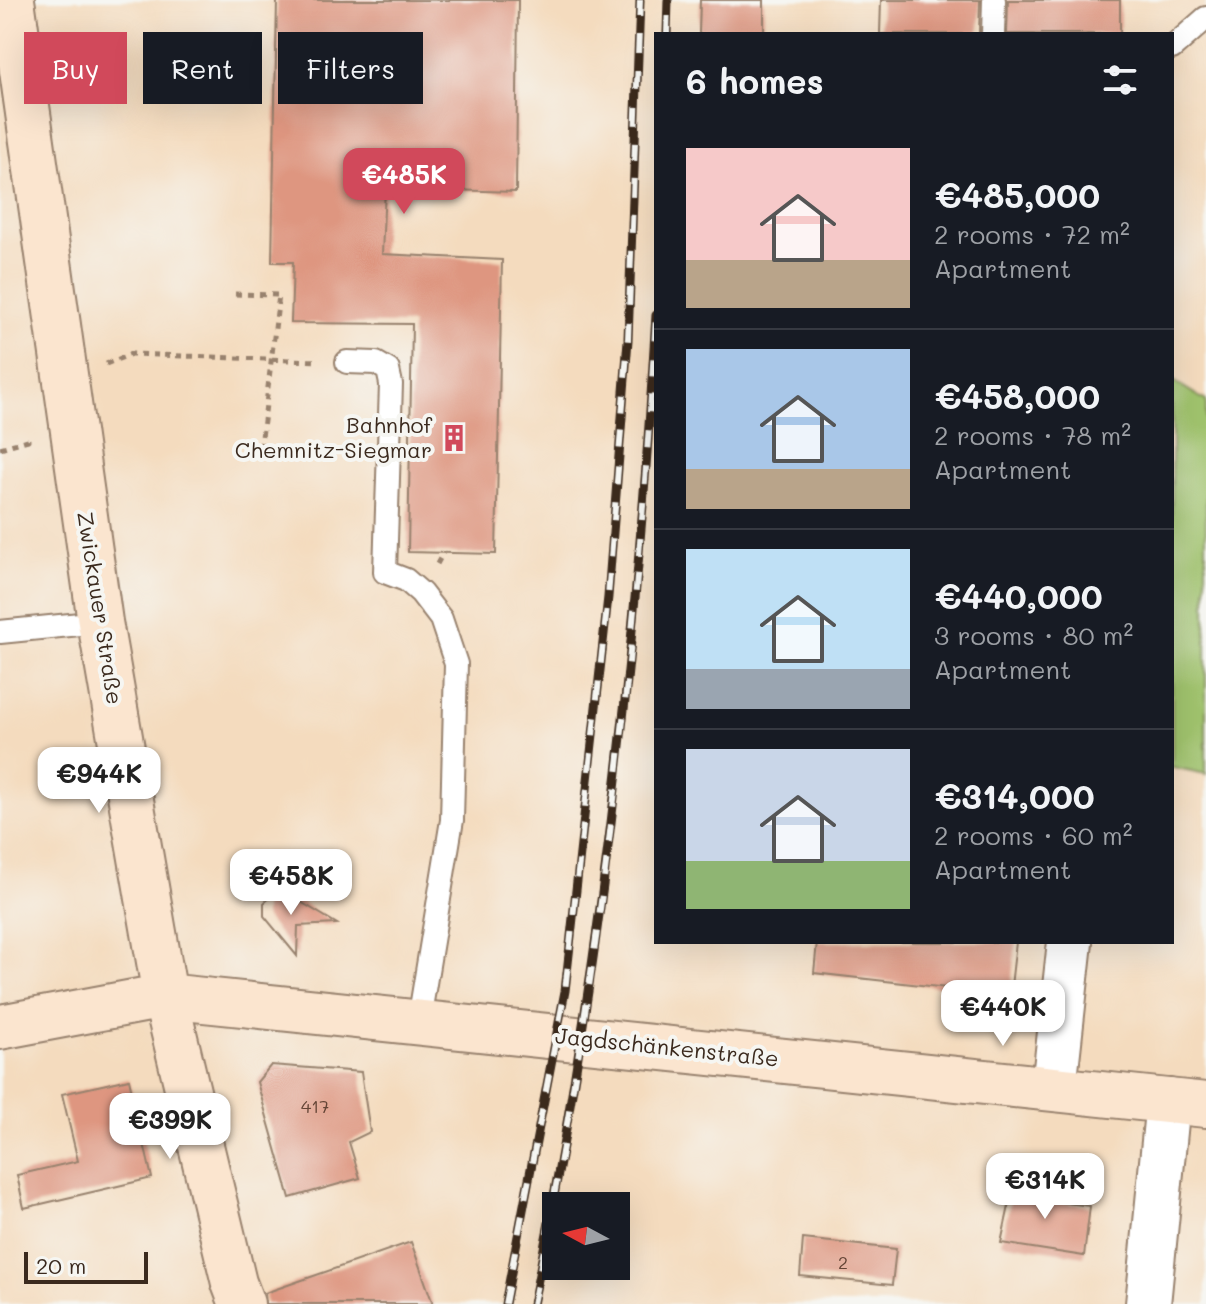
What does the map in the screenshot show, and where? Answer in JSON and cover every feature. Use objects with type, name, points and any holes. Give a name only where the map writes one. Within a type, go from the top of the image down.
[{"type":"main road","name":"Zwickauer Straße","points":[[12,0],[100,622],[165,996],[242,1304]]},
{"type":"main road","name":"Jagdschänkenstraße","points":[[0,1027],[165,996],[419,1020],[1187,1103]]},
{"type":"street","points":[[1054,1087],[1070,944]]},
{"type":"street","name":"Jagdschänkenstraße","points":[[1148,1304],[1187,1103]]},
{"type":"lane","points":[[993,32],[994,0]]},
{"type":"lane","points":[[1174,46],[1206,18]]},
{"type":"lane","points":[[347,362],[376,363],[388,370],[391,384],[385,572],[406,580],[421,593],[441,619],[456,664],[452,820],[419,1020]]},
{"type":"lane","points":[[0,632],[100,622]]},
{"type":"path","points":[[235,294],[279,295],[261,446]]},
{"type":"path","points":[[64,380],[131,354],[347,362]]},
{"type":"green space","points":[[1174,381],[1206,401],[1206,774],[1174,767]]},
{"type":"building","points":[[277,0],[518,0],[516,192],[385,188],[382,254],[502,260],[496,554],[408,552],[412,324],[291,323],[293,262],[272,262]]},
{"type":"building","points":[[700,0],[764,0],[764,32],[699,32]]},
{"type":"building","points":[[881,0],[980,0],[979,32],[880,32]]},
{"type":"building","points":[[1008,0],[1120,0],[1120,32],[1007,32]]},
{"type":"building","points":[[286,893],[337,924],[298,926],[297,956],[264,916],[264,903],[274,894]]},
{"type":"building","points":[[817,944],[1016,944],[1010,995],[814,973]]},
{"type":"building","points":[[271,1065],[361,1072],[370,1132],[349,1142],[360,1178],[290,1198],[257,1082]]},
{"type":"building","points":[[129,1079],[152,1178],[24,1208],[17,1175],[78,1161],[62,1094]]},
{"type":"building","points":[[1014,1183],[1060,1188],[1058,1202],[1090,1206],[1084,1256],[1001,1243]]},
{"type":"building","points":[[803,1239],[896,1249],[892,1285],[800,1276]]},
{"type":"building","points":[[411,1242],[433,1304],[266,1304],[265,1293]]},
{"type":"railway","points":[[505,1304],[565,991],[608,597],[628,340],[640,0]]},
{"type":"railway","points":[[667,32],[668,0]]},
{"type":"railway","points":[[533,1304],[578,1059],[612,812],[638,564],[654,346]]},
{"type":"place","name":"Bahnhof Chemnitz-Siegmar","points":[[454,438]]}]
